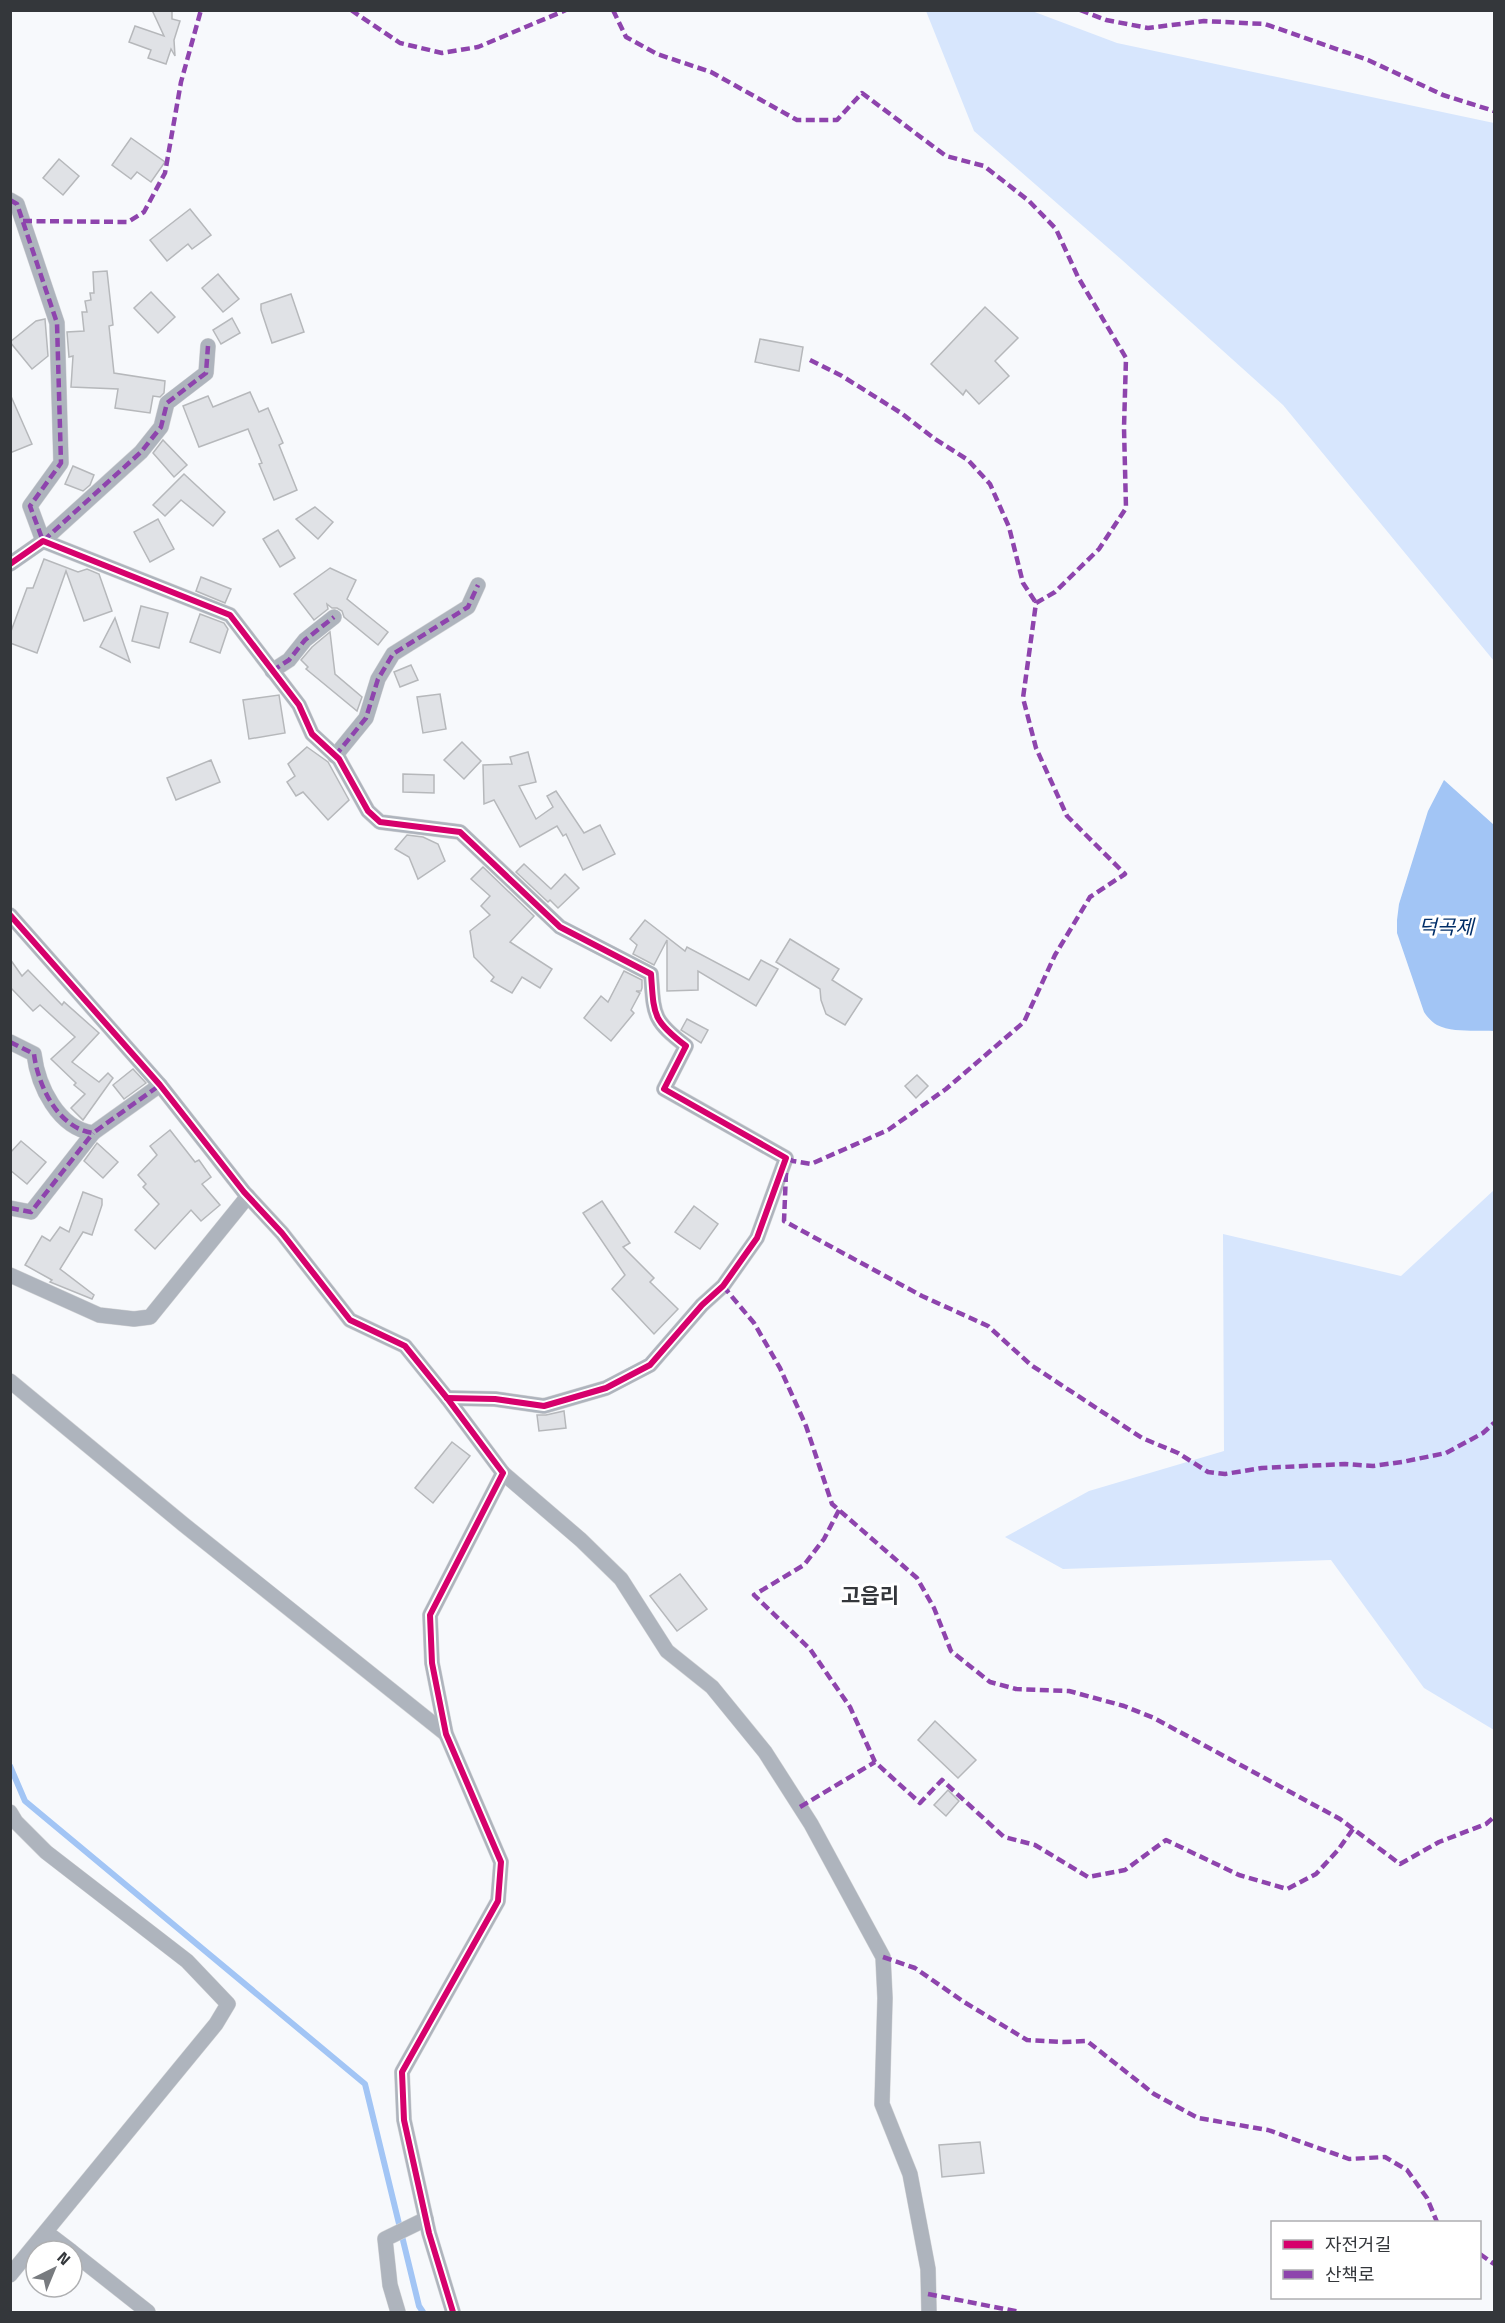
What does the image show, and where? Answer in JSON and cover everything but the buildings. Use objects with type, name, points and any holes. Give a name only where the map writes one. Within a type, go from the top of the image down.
[{"type":"street","points":[[10,200],[17,204],[57,322],[61,463],[30,506],[43,541],[230,615],[299,705],[312,734],[335,756],[368,811],[380,822],[460,832],[560,927],[651,974],[654,1009],[663,1029],[686,1046],[664,1089],[786,1158],[757,1239],[723,1286],[702,1305],[650,1365],[606,1388],[544,1406],[495,1399],[447,1398]]},
{"type":"street","points":[[10,564],[43,541],[141,452],[161,428],[167,403],[206,373],[208,346]]},
{"type":"street","points":[[335,756],[366,718],[378,679],[393,654],[468,607],[478,585]]},
{"type":"street","points":[[272,671],[289,660],[305,640],[334,617]]},
{"type":"street","points":[[10,915],[160,1085],[248,1196],[282,1233],[350,1320],[405,1346],[503,1473],[581,1540],[621,1580],[667,1651],[712,1687],[765,1752],[811,1824],[883,1957],[885,1998],[882,2104],[910,2174],[928,2270],[929,2313]]},
{"type":"street","points":[[10,1042],[34,1054],[36,1075],[58,1114],[83,1131],[93,1133]]},
{"type":"street","points":[[10,1208],[31,1212],[93,1133],[160,1085]]},
{"type":"street","points":[[10,1275],[99,1315],[150,1317],[248,1196]]},
{"type":"street","points":[[10,1381],[183,1524],[446,1734]]},
{"type":"street","points":[[453,2313],[426,2219],[404,2120],[402,2072],[498,1901],[501,1862],[446,1734],[432,1663],[430,1615],[503,1473]]},
{"type":"street","points":[[10,1812],[16,1822],[46,1851],[187,1961],[228,2004],[216,2024],[10,2275]]},
{"type":"street","points":[[398,2313],[390,2285],[385,2239],[426,2219]]},
{"type":"street","points":[[46,2232],[55,2239]]},
{"type":"street","points":[[84,2262],[148,2313]]},
{"type":"shaded area","points":[[926,11],[1032,11],[1117,43],[1494,123],[1494,661],[1283,405],[974,131]]},
{"type":"shaded area","points":[[1494,1190],[1494,1730],[1424,1688],[1331,1560],[1063,1569],[1005,1537],[1089,1491],[1224,1451],[1223,1234],[1401,1276]]},
{"type":"water","name":"덕곡제","points":[[1444,780],[1494,825],[1494,1031],[1443,1028],[1430,1019],[1424,1012],[1397,933],[1399,904],[1428,811]]},
{"type":"waterway","points":[[10,1766],[25,1801],[365,2084],[419,2306],[423,2312]]},
{"type":"marked path","points":[[23,221],[128,222],[144,212],[165,173],[181,82],[201,10]]},
{"type":"marked path","points":[[351,10],[400,43],[442,53],[478,47],[566,10]]},
{"type":"marked path","points":[[613,10],[626,37],[657,54],[711,72],[797,120],[837,120],[862,93],[946,156],[984,166],[1029,201],[1056,229],[1078,277],[1126,358],[1124,428],[1126,508],[1099,549],[1055,592],[1036,603],[1023,698],[1036,748],[1067,816],[1125,874],[1090,897],[1055,955],[1024,1022],[946,1089],[888,1130],[811,1164],[793,1161],[783,1156]]},
{"type":"marked path","points":[[1080,10],[1106,20],[1148,28],[1204,21],[1265,24],[1368,60],[1443,95],[1494,111]]},
{"type":"marked path","points":[[10,200],[17,204],[57,323],[61,463],[30,506],[43,541],[141,452],[161,427],[167,403],[206,373],[208,346]]},
{"type":"marked path","points":[[810,360],[842,376],[901,413],[968,460],[990,484],[1009,527],[1023,583],[1036,603]]},
{"type":"marked path","points":[[335,756],[366,718],[378,679],[393,654],[468,607],[478,585]]},
{"type":"marked path","points":[[272,671],[289,660],[305,640],[334,617]]},
{"type":"marked path","points":[[10,1042],[34,1054],[45,1092],[60,1114],[70,1123],[93,1133],[160,1085]]},
{"type":"marked path","points":[[10,1208],[31,1212],[93,1133]]},
{"type":"marked path","points":[[786,1173],[784,1221],[922,1296],[988,1326],[1031,1365],[1142,1438],[1178,1453],[1208,1472],[1225,1474],[1262,1468],[1345,1464],[1373,1466],[1402,1462],[1446,1453],[1483,1433],[1494,1423]]},
{"type":"marked path","points":[[723,1286],[754,1323],[780,1368],[806,1426],[832,1504],[917,1578],[934,1608],[951,1651],[990,1682],[1016,1689],[1069,1691],[1124,1706],[1154,1718],[1340,1819],[1400,1864],[1439,1842],[1486,1824],[1494,1817]]},
{"type":"marked path","points":[[839,1510],[824,1539],[804,1565],[754,1595],[810,1649],[850,1707],[875,1762],[920,1803],[942,1780],[1004,1837],[1035,1845],[1088,1877],[1125,1870],[1166,1840],[1239,1875],[1287,1889],[1316,1874],[1353,1829]]},
{"type":"marked path","points":[[800,1807],[875,1762]]},
{"type":"marked path","points":[[883,1957],[915,1968],[964,2002],[1027,2040],[1087,2041],[1154,2094],[1198,2118],[1268,2130],[1349,2159],[1385,2157],[1407,2170],[1427,2198],[1437,2221]]},
{"type":"marked path","points":[[1481,2255],[1494,2264]]},
{"type":"marked path","points":[[928,2294],[1020,2312]]},
{"type":"cycle path","points":[[10,564],[43,541],[230,615],[299,705],[312,734],[339,759],[368,811],[380,822],[460,832],[560,927],[651,974],[654,1008],[657,1016],[667,1030],[686,1046],[664,1089],[786,1158],[757,1238],[723,1286],[702,1305],[650,1365],[606,1388],[544,1406],[495,1399],[447,1398]]},
{"type":"cycle path","points":[[10,915],[160,1085],[244,1192],[282,1233],[350,1320],[405,1346],[503,1473],[430,1615],[432,1663],[446,1734],[501,1862],[498,1901],[402,2072],[404,2120],[429,2233],[453,2312]]},
{"type":"district","name":"고읍리","points":[[870,1595]]}]
